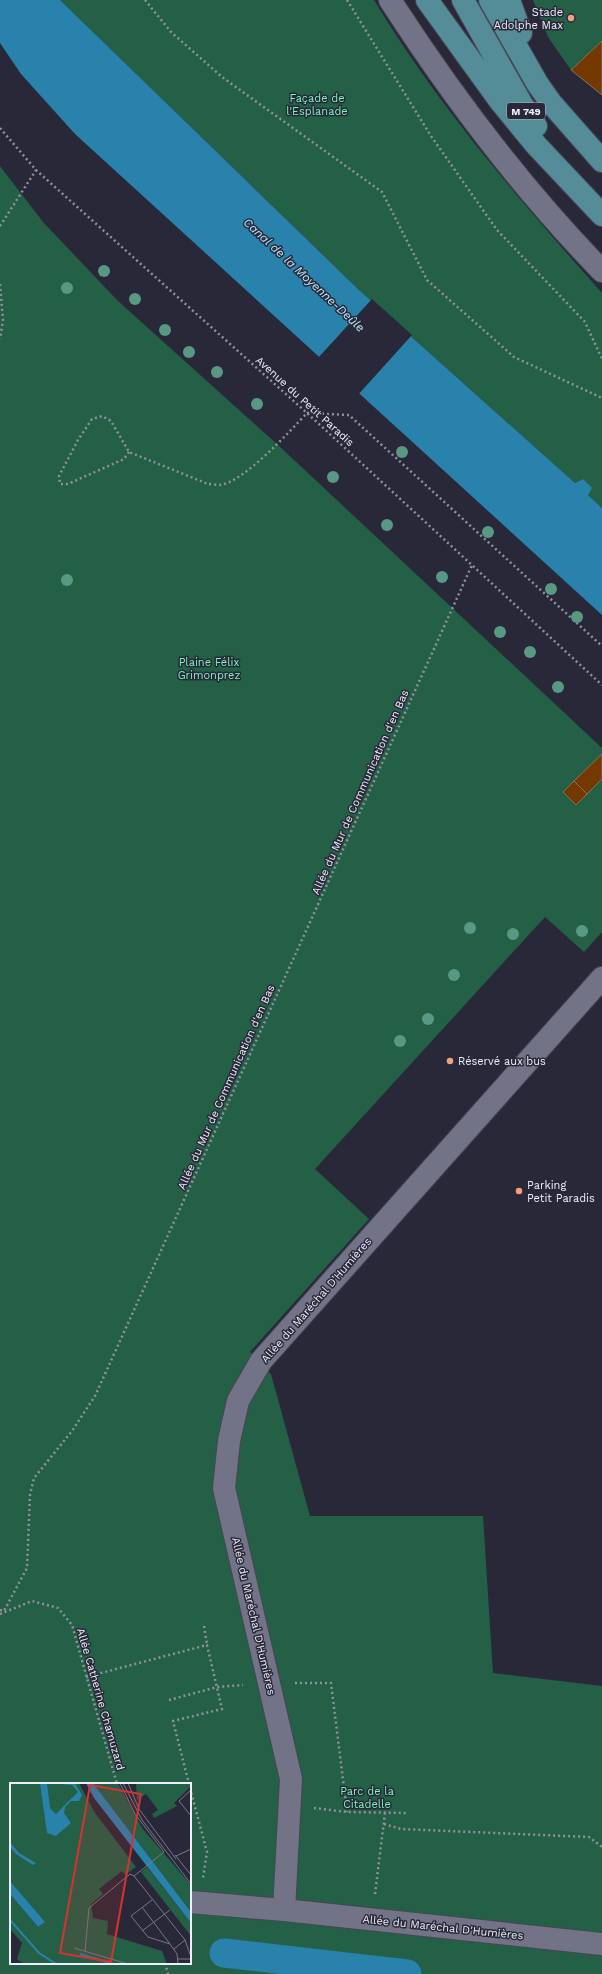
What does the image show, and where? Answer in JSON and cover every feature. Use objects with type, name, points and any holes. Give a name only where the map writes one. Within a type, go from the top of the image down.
[{"type":"main road","points":[[427,0],[504,107],[536,145],[602,214]]},
{"type":"main road","name":"M 749","points":[[463,0],[521,103],[602,214]]},
{"type":"main road","points":[[490,0],[537,82],[567,122],[602,161]]},
{"type":"main road","points":[[509,0],[529,52],[546,87],[567,122]]},
{"type":"street","points":[[390,0],[466,110],[515,173],[571,239],[602,271]]},
{"type":"street","name":"Allée du Maréchal D'Humières","points":[[284,1910],[291,1779],[224,1488],[229,1441],[238,1401],[261,1361],[602,978]]},
{"type":"street","name":"Allée du Maréchal D'Humières","points":[[191,1902],[284,1910],[602,1944]]},
{"type":"path","points":[[145,0],[172,32],[222,77],[382,192],[427,280],[514,357],[602,398]]},
{"type":"path","points":[[347,0],[431,136],[498,230],[584,322],[602,359]]},
{"type":"path","name":"Avenue du Petit Paradis","points":[[0,128],[36,170],[307,413],[602,685]]},
{"type":"path","points":[[0,226],[36,170]]},
{"type":"path","points":[[0,284],[3,320],[0,339]]},
{"type":"path","points":[[129,452],[124,459],[68,484],[60,484],[59,476],[78,440],[92,419],[102,416],[111,421],[129,452],[208,484],[221,485],[235,478],[259,461],[278,445],[307,413],[349,415],[602,646]]},
{"type":"path","name":"Allée du Mur de Communication d'en Bas","points":[[4,1611],[27,1568],[30,1495],[34,1478],[72,1431],[95,1396],[472,565]]},
{"type":"path","name":"Allée Catherine Chamuzard","points":[[0,1614],[4,1611],[32,1601],[58,1608],[72,1625],[117,1783]]},
{"type":"path","points":[[0,1610],[4,1611]]},
{"type":"path","points":[[189,1783],[173,1722],[222,1709],[204,1626]]},
{"type":"path","points":[[86,1677],[207,1644]]},
{"type":"path","points":[[289,1683],[331,1683],[347,1812]]},
{"type":"path","points":[[169,1700],[217,1687],[246,1685]]},
{"type":"path","points":[[191,1792],[207,1852],[206,1865]]},
{"type":"path","points":[[290,1806],[347,1812],[407,1813]]},
{"type":"path","points":[[378,1875],[385,1813]]},
{"type":"path","points":[[384,1824],[402,1829],[589,1837],[602,1847]]},
{"type":"path","points":[[165,1964],[168,1974]]},
{"type":"green space","name":"Façade de l'Esplanade","points":[[60,0],[374,0],[425,78],[481,152],[602,293],[602,508],[588,495],[583,479],[575,483],[358,289]]},
{"type":"green space","name":"Stade Adolphe Max","points":[[533,0],[602,0],[602,41],[571,70],[548,37]]},
{"type":"green space","points":[[0,166],[43,222],[118,301],[278,445],[602,748],[602,932],[584,952],[545,917],[315,1169],[369,1219],[250,1352],[271,1374],[310,1516],[483,1516],[493,1673],[602,1686],[602,1974],[0,1974]]},
{"type":"water","name":"Canal de la Moyenne-Deûle","points":[[0,0],[60,0],[358,289],[575,483],[583,479],[592,488],[588,495],[602,508],[602,615],[75,134],[21,74],[0,43]]},
{"type":"pier","points":[[372,299],[412,335],[357,396],[317,359]]},
{"type":"building","points":[[602,41],[602,95],[571,70]]},
{"type":"building","points":[[602,754],[602,779],[587,794],[574,781]]},
{"type":"building","points":[[574,781],[587,794],[576,805],[563,792]]},
{"type":"waterway","points":[[224,1953],[407,1974]]},
{"type":"place","name":"Stade Adolphe Max","points":[[571,18]]},
{"type":"place","name":"Réservé aux bus","points":[[450,1061]]},
{"type":"place","name":"Parking Petit Paradis","points":[[519,1191]]},
{"type":"park label","name":"Plaine Félix Grimonprez","points":[[209,668]]},
{"type":"park label","name":"Parc de la Citadelle","points":[[367,1797]]}]
